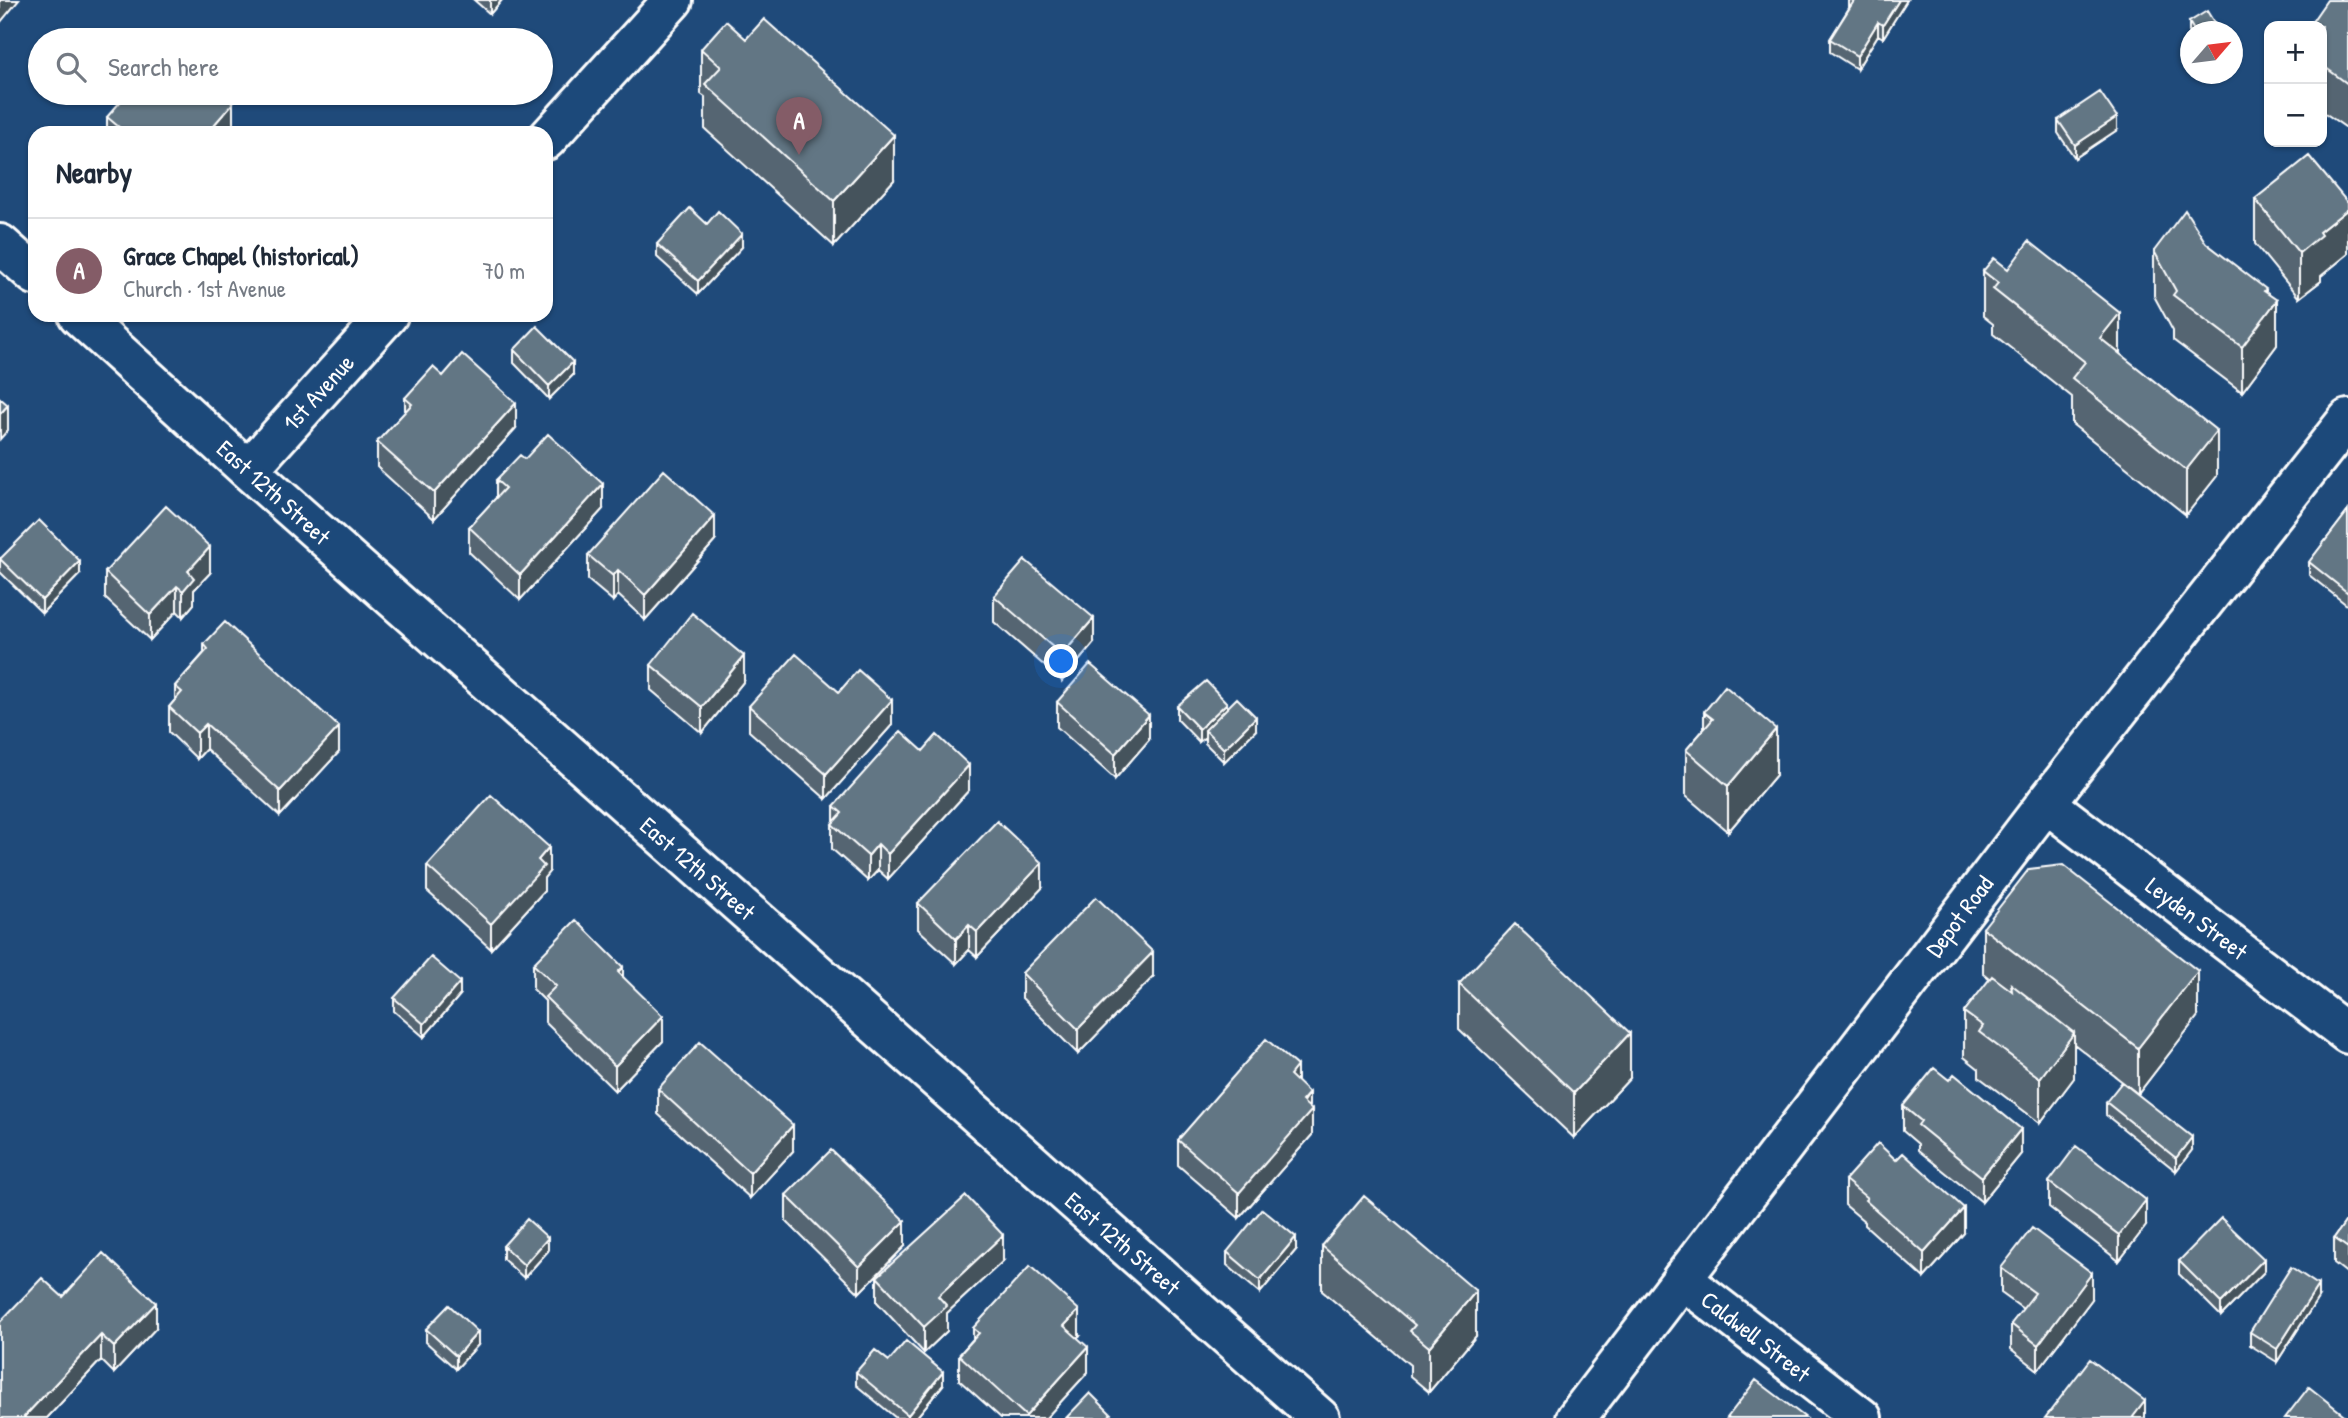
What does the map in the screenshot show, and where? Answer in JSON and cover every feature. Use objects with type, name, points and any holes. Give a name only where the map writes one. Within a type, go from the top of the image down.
[{"type":"street","points":[[553,132],[673,0]]},
{"type":"street","points":[[0,244],[28,269]]},
{"type":"street","name":"East 12th Street","points":[[86,322],[248,470],[1320,1418]]},
{"type":"street","name":"1st Avenue","points":[[248,470],[382,322]]},
{"type":"street","name":"Depot Road","points":[[1576,1418],[2046,803],[2348,419]]},
{"type":"street","name":"Leyden Street","points":[[2046,803],[2348,1034]]},
{"type":"street","name":"Caldwell Street","points":[[1682,1279],[1862,1418]]},
{"type":"building","points":[[1853,0],[1899,0],[1883,25],[1878,22],[1857,56],[1830,39]]},
{"type":"building","points":[[2327,0],[2348,0],[2348,84],[2327,69],[2327,21],[2312,21]]},
{"type":"building","points":[[2207,11],[2213,21],[2191,21]]},
{"type":"building","points":[[764,19],[894,135],[834,201],[705,84],[721,67],[701,49],[726,21],[746,39]]},
{"type":"building","points":[[2100,92],[2117,117],[2075,145],[2058,120]]},
{"type":"building","points":[[118,105],[231,105],[213,126],[118,126],[107,117]]},
{"type":"building","points":[[2309,156],[2348,203],[2348,209],[2319,232],[2321,235],[2299,253],[2255,199]]},
{"type":"building","points":[[690,208],[707,224],[718,211],[742,234],[698,281],[657,244]]},
{"type":"building","points":[[2185,210],[2206,243],[2277,300],[2242,347],[2173,295],[2176,291],[2154,251]]},
{"type":"building","points":[[2029,241],[2120,313],[2100,338],[2217,431],[2186,470],[2072,378],[2085,362],[1993,289],[1998,283],[1983,271],[1994,258],[2008,269]]},
{"type":"building","points":[[537,326],[573,362],[549,386],[514,350]]},
{"type":"building","points":[[462,354],[516,403],[434,493],[377,442],[412,404],[405,398],[433,367],[443,376]]},
{"type":"building","points":[[0,398],[8,405],[0,414]]},
{"type":"building","points":[[548,434],[603,484],[520,575],[469,527],[505,488],[496,480],[520,455],[525,459]]},
{"type":"building","points":[[664,470],[715,516],[645,595],[618,570],[613,576],[588,555]]},
{"type":"building","points":[[166,506],[210,547],[188,571],[194,578],[183,591],[177,586],[150,615],[105,572]]},
{"type":"building","points":[[2348,511],[2348,593],[2309,562]]},
{"type":"building","points":[[39,520],[80,561],[42,600],[0,559]]},
{"type":"building","points":[[1025,560],[1094,618],[1062,655],[994,596]]},
{"type":"building","points":[[692,613],[744,656],[702,707],[651,665]]},
{"type":"building","points":[[225,622],[339,727],[280,791],[206,724],[197,733],[169,707],[182,692],[175,686],[208,649],[204,644]]},
{"type":"building","points":[[796,654],[839,692],[858,670],[892,700],[826,774],[749,706]]},
{"type":"building","points":[[1090,664],[1149,715],[1115,754],[1057,702]]},
{"type":"building","points":[[1206,681],[1227,703],[1199,729],[1177,706]]},
{"type":"building","points":[[1725,686],[1776,729],[1728,786],[1686,750],[1713,719],[1704,712]]},
{"type":"building","points":[[1237,698],[1256,717],[1224,749],[1205,730]]},
{"type":"building","points":[[901,731],[923,751],[937,735],[969,765],[888,854],[878,844],[868,856],[832,824],[842,813],[834,806]]},
{"type":"building","points":[[491,795],[549,847],[538,860],[544,866],[491,924],[427,866]]},
{"type":"building","points":[[997,821],[1042,863],[977,932],[969,925],[956,939],[918,903]]},
{"type":"building","points":[[2063,865],[2198,971],[2138,1048],[1983,928],[2029,869]]},
{"type":"building","points":[[1096,897],[1153,952],[1078,1029],[1022,973]]},
{"type":"building","points":[[576,920],[623,967],[618,972],[663,1016],[615,1066],[545,997],[556,986],[533,964]]},
{"type":"building","points":[[1515,924],[1630,1033],[1574,1093],[1459,984]]},
{"type":"building","points":[[431,957],[460,982],[424,1024],[394,998]]},
{"type":"building","points":[[1992,976],[2012,991],[2011,984],[2074,1033],[2040,1078],[1979,1032],[1983,1026],[1964,1012]]},
{"type":"building","points":[[1266,1039],[1297,1066],[1290,1075],[1309,1093],[1302,1101],[1312,1110],[1239,1193],[1178,1140]]},
{"type":"building","points":[[700,1042],[793,1125],[750,1173],[658,1089]]},
{"type":"building","points":[[1934,1068],[1949,1080],[1954,1074],[2021,1129],[1982,1177],[1918,1125],[1921,1121],[1903,1106]]},
{"type":"building","points":[[2122,1082],[2192,1137],[2176,1158],[2106,1102]]},
{"type":"building","points":[[1878,1143],[1896,1160],[1903,1153],[1964,1208],[1924,1253],[1845,1180]]},
{"type":"building","points":[[2076,1146],[2146,1200],[2119,1235],[2049,1182]]},
{"type":"building","points":[[831,1150],[905,1221],[859,1267],[786,1195]]},
{"type":"building","points":[[966,1196],[1003,1235],[938,1296],[947,1306],[924,1327],[877,1277]]},
{"type":"building","points":[[1364,1196],[1476,1291],[1429,1347],[1410,1331],[1415,1325],[1322,1246]]},
{"type":"building","points":[[1262,1209],[1296,1237],[1260,1280],[1227,1252]]},
{"type":"building","points":[[2221,1218],[2264,1259],[2221,1303],[2179,1261]]},
{"type":"building","points":[[2348,1218],[2348,1248],[2334,1238]]},
{"type":"building","points":[[527,1219],[548,1238],[524,1265],[503,1246]]},
{"type":"building","points":[[2032,1228],[2092,1273],[2038,1345],[2011,1324],[2035,1293],[2001,1268]]},
{"type":"building","points":[[103,1253],[156,1303],[114,1347],[101,1335],[23,1418],[0,1418],[0,1322],[42,1278],[63,1297]]},
{"type":"building","points":[[1030,1266],[1079,1310],[1064,1326],[1088,1347],[1026,1416],[959,1355],[979,1333],[973,1328]]},
{"type":"building","points":[[2291,1267],[2318,1285],[2277,1349],[2250,1332]]},
{"type":"building","points":[[449,1305],[478,1332],[456,1356],[426,1329]]},
{"type":"building","points":[[906,1341],[943,1372],[908,1415],[856,1372],[875,1350],[889,1361]]},
{"type":"building","points":[[2090,1359],[2145,1401],[2132,1418],[2045,1418]]},
{"type":"building","points":[[1756,1380],[1806,1418],[1727,1418]]},
{"type":"building","points":[[2309,1387],[2348,1418],[2285,1418]]},
{"type":"building","points":[[1090,1393],[1111,1414],[1107,1418],[1066,1418]]},
{"type":"place","name":"Grace Chapel (historical)","points":[[799,155]]}]
